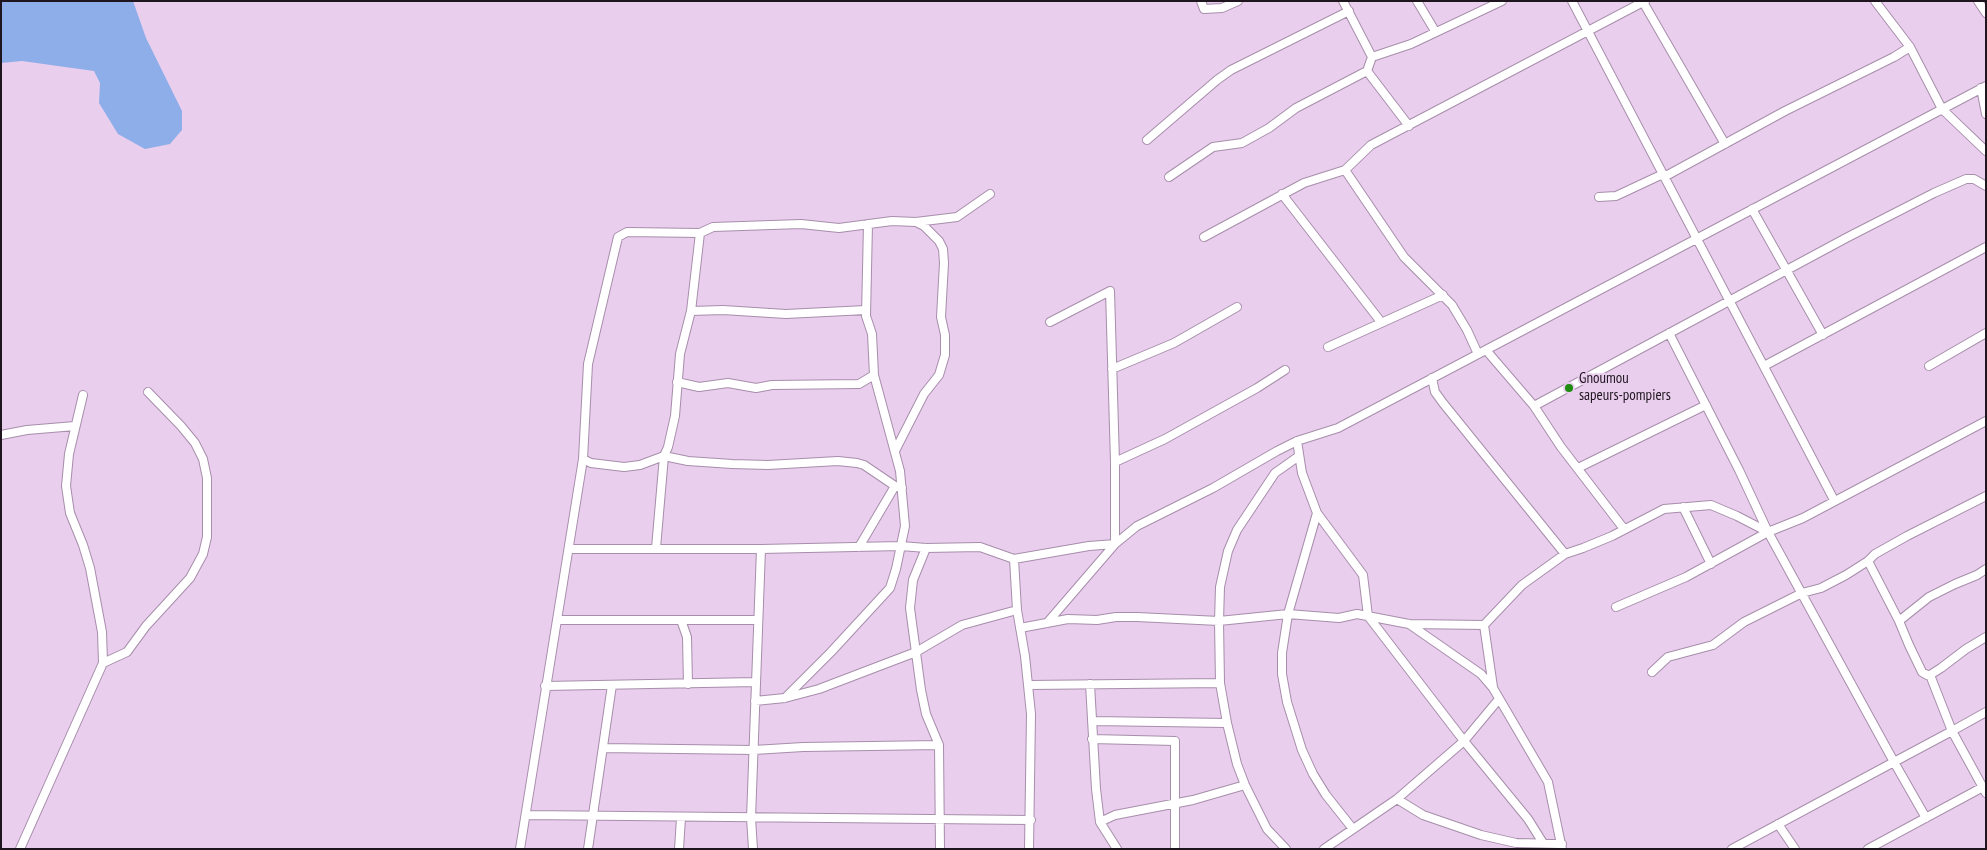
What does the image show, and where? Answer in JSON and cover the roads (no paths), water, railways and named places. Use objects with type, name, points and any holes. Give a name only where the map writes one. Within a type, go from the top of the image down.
[{"type":"street","points":[[1202,1],[1204,9],[1216,9],[1228,7],[1238,1]]},
{"type":"street","points":[[1169,177],[1213,147],[1242,143],[1269,128],[1296,108],[1367,71],[1372,57],[1344,1]]},
{"type":"street","points":[[1417,1],[1435,31]]},
{"type":"street","points":[[1372,57],[1411,44],[1435,31],[1502,1]]},
{"type":"street","points":[[1572,1],[1834,500]]},
{"type":"street","points":[[1875,1],[1910,47],[1942,109],[1986,151]]},
{"type":"street","points":[[1204,237],[1304,183],[1345,170],[1371,145],[1644,2],[1724,144]]},
{"type":"street","points":[[1147,140],[1231,70],[1349,11]]},
{"type":"street","points":[[1599,197],[1616,196],[1664,176],[1910,47]]},
{"type":"street","points":[[1367,71],[1409,126]]},
{"type":"street","points":[[1047,623],[1115,544],[1137,526],[1298,441],[1338,428],[1983,87],[1986,114]]},
{"type":"street","points":[[1345,170],[1404,256],[1443,294],[1459,315],[1478,354]]},
{"type":"street","points":[[1534,406],[1787,269],[1934,193],[1966,179],[1974,179],[1986,186]]},
{"type":"street","points":[[520,849],[527,816],[545,686],[583,459],[588,364],[618,237],[626,232],[700,233],[713,227],[801,224],[839,228],[892,220],[916,222],[957,217],[990,194]]},
{"type":"street","points":[[1282,194],[1381,322]]},
{"type":"street","points":[[1752,209],[1823,335]]},
{"type":"street","points":[[895,451],[924,394],[939,375],[945,355],[945,335],[941,317],[943,249],[939,241],[924,226],[916,222]]},
{"type":"street","points":[[785,698],[831,652],[890,588],[901,546],[904,526],[898,487],[900,471],[874,375],[872,334],[866,310],[868,298],[868,224]]},
{"type":"street","points":[[656,548],[664,456],[673,426],[680,354],[691,311],[700,233]]},
{"type":"street","points":[[1764,366],[1986,247]]},
{"type":"street","points":[[1050,322],[1110,292],[1116,462],[1115,544]]},
{"type":"street","points":[[1328,347],[1443,294]]},
{"type":"street","points":[[1112,369],[1174,343],[1236,308]]},
{"type":"street","points":[[691,311],[723,310],[786,314],[866,310]]},
{"type":"street","points":[[1669,333],[1768,532],[1926,818]]},
{"type":"street","points":[[1929,366],[1986,333]]},
{"type":"street","points":[[1486,350],[1534,406],[1561,447],[1624,529]]},
{"type":"street","points":[[1116,462],[1258,388],[1285,370]]},
{"type":"street","points":[[677,382],[699,387],[728,383],[756,388],[772,385],[859,384],[874,375]]},
{"type":"street","points":[[1432,378],[1435,392],[1443,403],[1565,554]]},
{"type":"street","points":[[104,662],[127,652],[146,626],[190,578],[203,554],[207,537],[207,478],[203,459],[195,443],[148,392]]},
{"type":"street","points":[[20,849],[104,662],[102,632],[90,568],[70,513],[66,486],[69,454],[83,395]]},
{"type":"street","points":[[1578,468],[1706,405]]},
{"type":"street","points":[[1616,607],[1686,577],[1768,532],[1803,518],[1986,421]]},
{"type":"street","points":[[1,435],[26,430],[75,426]]},
{"type":"street","points":[[1298,441],[1302,473],[1317,513],[1363,575],[1368,616],[1464,741],[1528,819],[1543,843]]},
{"type":"street","points":[[583,459],[591,463],[624,467],[640,465],[664,456],[688,462],[732,464],[768,465],[838,461],[857,463],[898,487]]},
{"type":"street","points":[[1286,849],[1268,829],[1245,786],[1237,764],[1220,683],[1220,587],[1228,551],[1237,530],[1276,472],[1299,456]]},
{"type":"street","points":[[860,547],[898,487]]},
{"type":"street","points":[[1652,672],[1668,658],[1692,652],[1715,643],[1744,622],[1802,593],[1821,588],[1868,561],[1875,554],[1986,496]]},
{"type":"street","points":[[1020,628],[1068,619],[1097,620],[1116,617],[1219,621],[1288,614],[1339,618],[1357,614],[1409,624],[1484,625],[1522,585],[1565,554],[1583,548],[1664,509],[1711,505],[1768,532]]},
{"type":"street","points":[[1684,507],[1711,564]]},
{"type":"street","points":[[1317,513],[1288,614],[1282,653],[1282,674],[1293,725],[1302,750],[1326,796],[1353,829]]},
{"type":"street","points":[[569,549],[980,547],[1014,559],[1089,546],[1115,544]]},
{"type":"street","points":[[926,548],[913,580],[910,608],[920,690],[926,714],[939,745],[938,819],[940,849]]},
{"type":"street","points":[[752,849],[751,818],[761,549]]},
{"type":"street","points":[[1014,559],[1017,610],[1029,685],[1031,714],[1031,820],[1029,849]]},
{"type":"street","points":[[1868,561],[1899,621],[1908,646],[1922,672],[1927,675],[1941,668],[1986,637]]},
{"type":"street","points":[[1899,621],[1929,597],[1986,569]]},
{"type":"street","points":[[756,701],[785,698],[820,689],[916,652],[962,625],[1017,610]]},
{"type":"street","points":[[557,620],[758,620]]},
{"type":"street","points":[[681,620],[687,638],[688,684]]},
{"type":"street","points":[[1397,800],[1423,816],[1481,835],[1516,843],[1543,843],[1562,846],[1548,782],[1493,688],[1481,674],[1409,624]]},
{"type":"street","points":[[1484,625],[1493,688]]},
{"type":"street","points":[[1868,849],[1984,790],[1952,731],[1930,674]]},
{"type":"street","points":[[545,686],[756,682]]},
{"type":"street","points":[[1029,685],[1220,683]]},
{"type":"street","points":[[1090,684],[1092,739],[1100,822],[1117,849]]},
{"type":"street","points":[[588,849],[612,685]]},
{"type":"street","points":[[1324,849],[1397,800],[1464,741],[1499,699]]},
{"type":"street","points":[[1732,849],[1986,712]]},
{"type":"street","points":[[1092,721],[1227,723]]},
{"type":"street","points":[[1092,739],[1175,741],[1175,849]]},
{"type":"street","points":[[603,748],[754,750],[803,747],[939,745]]},
{"type":"street","points":[[1100,822],[1115,815],[1193,800],[1245,786]]},
{"type":"street","points":[[527,816],[1031,820]]},
{"type":"street","points":[[678,849],[681,818]]},
{"type":"street","points":[[1778,824],[1795,849]]},
{"type":"water","points":[[1,1],[133,1],[146,38],[182,111],[182,130],[170,144],[145,149],[118,134],[99,103],[100,83],[94,71],[22,61],[1,63]]},
{"type":"place","name":"Gnoumou sapeurs-pompiers","points":[[1569,388]]}]
